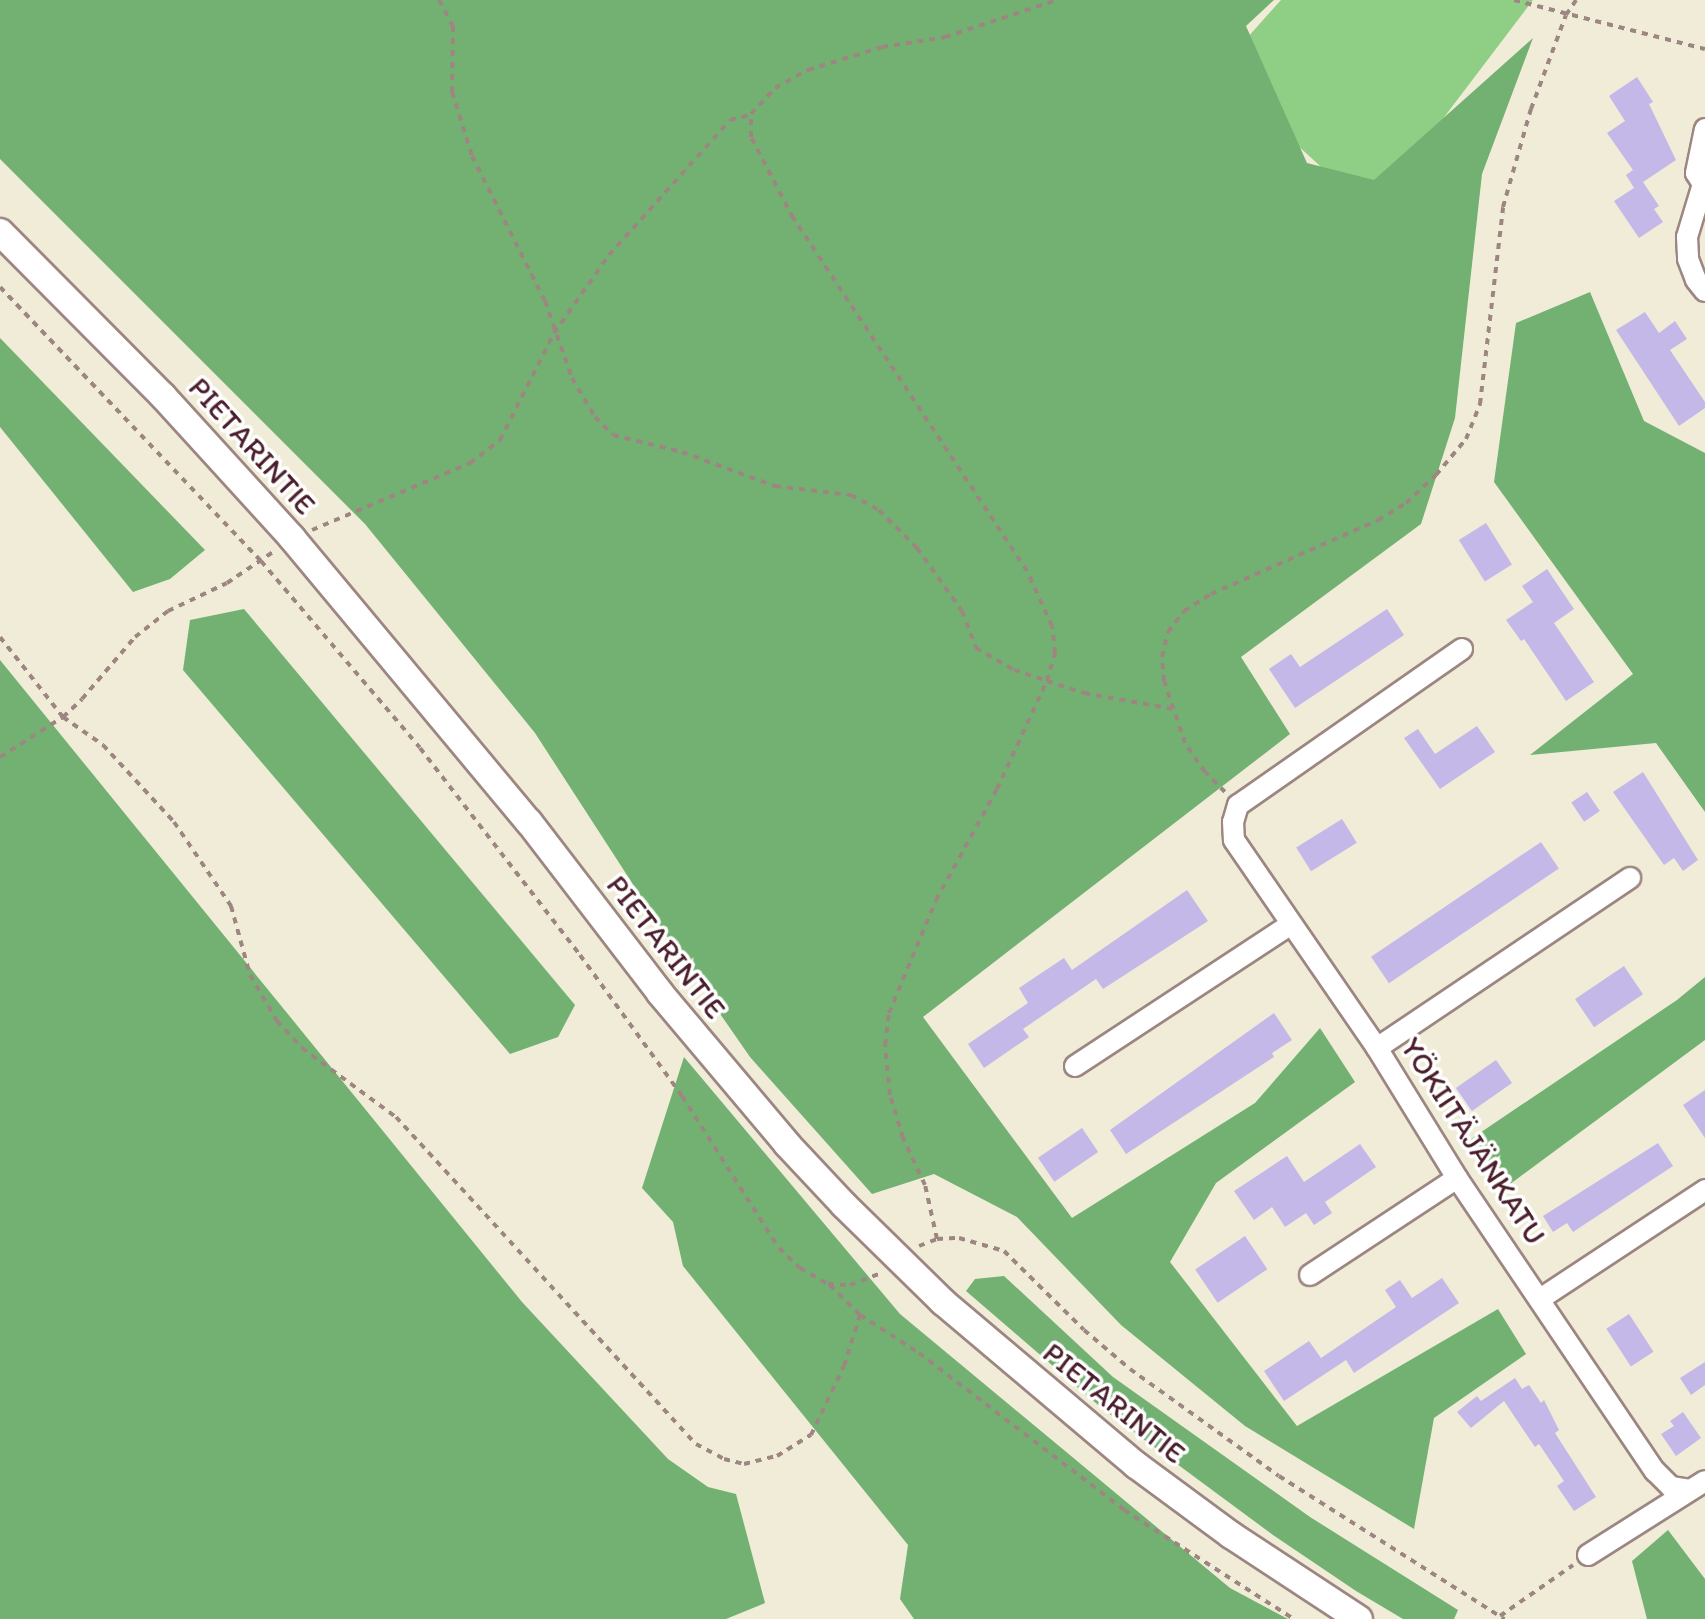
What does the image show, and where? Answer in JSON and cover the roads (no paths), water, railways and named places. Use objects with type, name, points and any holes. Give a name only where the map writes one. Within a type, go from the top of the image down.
[{"type":"main road","name":"PIETARINTIE","points":[[0,232],[163,396],[292,538],[529,822],[678,1015],[787,1144],[844,1205],[943,1302],[1136,1465],[1231,1535],[1359,1619]]},
{"type":"street","points":[[1705,129],[1696,173],[1704,184],[1687,237],[1688,259],[1696,280],[1705,291]]},
{"type":"street","name":"YÖKIITÄJÄNKATU","points":[[1462,649],[1238,805],[1233,822],[1234,840],[1377,1048],[1457,1178],[1655,1471],[1671,1487],[1698,1486]]},
{"type":"street","points":[[1377,1048],[1630,878]]},
{"type":"street","points":[[1075,1066],[1291,924]]},
{"type":"street","points":[[1310,1275],[1457,1178]]},
{"type":"street","points":[[1540,1299],[1705,1190]]},
{"type":"street","points":[[1588,1555],[1698,1486]]}]
